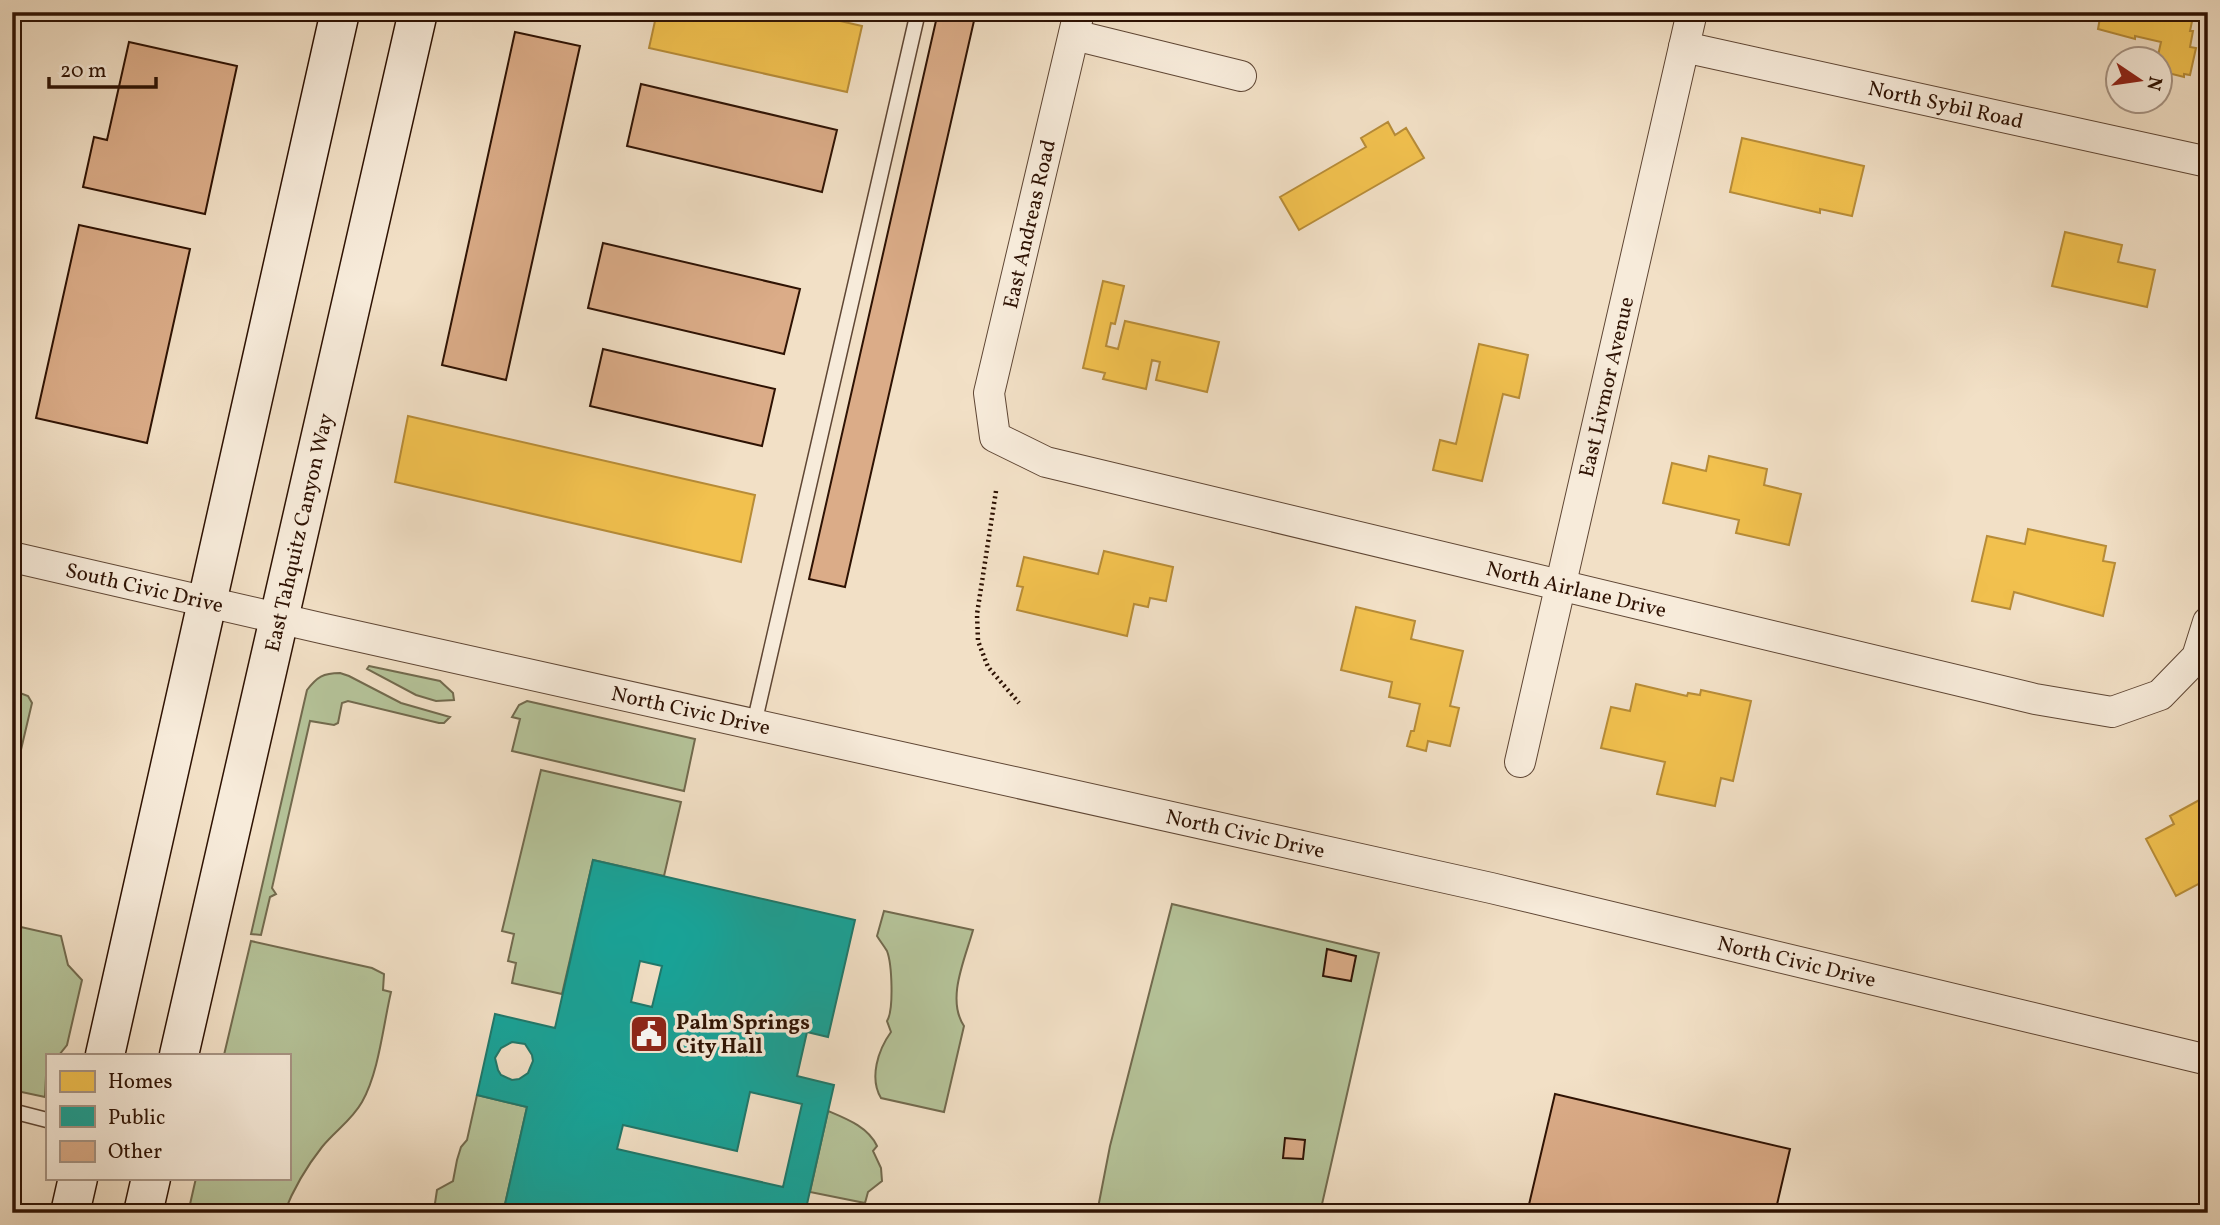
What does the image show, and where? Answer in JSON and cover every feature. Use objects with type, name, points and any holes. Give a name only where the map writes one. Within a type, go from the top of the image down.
[{"type":"main road","points":[[105,1054],[340,12]]},
{"type":"main road","name":"East Tahquitz Canyon Way","points":[[179,1054],[418,12]]},
{"type":"main road","points":[[70,1213],[78,1180]]},
{"type":"main road","points":[[143,1213],[151,1180]]},
{"type":"street","name":"East Livmor Avenue","points":[[1520,762],[1692,12]]},
{"type":"street","points":[[1077,24],[1241,76]]},
{"type":"street","name":"East Andreas Road","points":[[995,437],[989,393],[1077,24]]},
{"type":"street","name":"North Sybil Road","points":[[1684,47],[2208,162]]},
{"type":"street","name":"North Airlane Drive","points":[[995,437],[1046,462],[2035,699],[2112,712],[2161,695],[2197,657],[2208,622]]},
{"type":"street","name":"South Civic Drive","points":[[12,557],[279,619]]},
{"type":"street","name":"North Civic Drive","points":[[279,619],[1490,888],[2208,1060]]},
{"type":"lane","points":[[754,724],[918,12]]},
{"type":"lane","points":[[12,1111],[46,1120]]},
{"type":"path","points":[[996,491],[977,614],[978,641],[988,667],[1019,703]]},
{"type":"green space","points":[[369,666],[440,681],[453,693],[454,700],[436,701],[416,695],[367,669]]},
{"type":"green space","points":[[340,673],[401,703],[450,717],[444,723],[439,723],[348,701],[342,703],[338,723],[334,725],[310,721],[272,888],[276,894],[270,897],[261,935],[251,934],[307,690],[321,677]]},
{"type":"green space","points":[[12,690],[28,696],[32,703],[12,788]]},
{"type":"green space","points":[[527,701],[695,739],[684,791],[512,751],[520,719],[512,717],[519,705]]},
{"type":"green space","points":[[541,770],[681,802],[664,876],[593,860],[562,994],[512,983],[516,963],[508,961],[514,934],[502,931]]},
{"type":"green space","points":[[1172,904],[1379,953],[1320,1213],[1097,1213],[1110,1146]]},
{"type":"green space","points":[[884,911],[973,930],[957,991],[959,1015],[964,1026],[944,1112],[881,1098],[877,1090],[877,1064],[882,1047],[891,1032],[887,1021],[891,997],[890,966],[887,951],[877,936]]},
{"type":"green space","points":[[12,925],[61,936],[68,965],[82,980],[67,1045],[60,1054],[46,1054],[45,1097],[12,1090]]},
{"type":"green space","points":[[251,941],[372,968],[384,974],[383,990],[391,992],[377,1063],[368,1090],[353,1114],[316,1154],[284,1213],[188,1213],[196,1180],[290,1180],[290,1054],[224,1054]]},
{"type":"green space","points":[[477,1095],[527,1107],[503,1213],[415,1213],[416,1209],[434,1210],[437,1190],[453,1181],[461,1147],[467,1140]]},
{"type":"green space","points":[[828,1111],[863,1129],[877,1146],[873,1151],[881,1168],[882,1181],[868,1192],[865,1203],[810,1192]]},
{"type":"building: Homes","points":[[657,12],[801,12],[862,26],[847,92],[649,48]]},
{"type":"building: Homes","points":[[2101,12],[2194,12],[2190,47],[2196,48],[2190,75],[2184,74],[2184,77],[2174,74],[2174,46],[2160,46],[2161,42],[2135,36],[2135,39],[2098,29]]},
{"type":"building: Homes","points":[[1388,122],[1395,135],[1406,128],[1424,158],[1299,230],[1280,197],[1366,147],[1361,138]]},
{"type":"building: Homes","points":[[1742,138],[1864,166],[1852,216],[1820,209],[1820,213],[1730,192]]},
{"type":"building: Homes","points":[[2065,232],[2122,245],[2118,262],[2155,270],[2147,307],[2052,286]]},
{"type":"building: Homes","points":[[1103,281],[1124,286],[1115,324],[1111,323],[1106,346],[1118,349],[1125,321],[1219,342],[1207,392],[1156,380],[1160,362],[1152,360],[1146,389],[1103,379],[1105,373],[1083,368]]},
{"type":"building: Homes","points":[[1479,344],[1528,355],[1519,398],[1503,394],[1482,481],[1433,470],[1440,440],[1456,444]]},
{"type":"building: Homes","points":[[408,416],[755,495],[741,562],[395,482]]},
{"type":"building: Homes","points":[[1709,456],[1767,469],[1764,485],[1801,494],[1789,545],[1736,533],[1739,520],[1663,503],[1672,463],[1706,471]]},
{"type":"building: Homes","points":[[2028,529],[2106,546],[2103,561],[2115,563],[2103,616],[2014,592],[2010,609],[1972,601],[1987,536],[2025,544]]},
{"type":"building: Homes","points":[[1104,551],[1173,567],[1166,601],[1150,598],[1148,607],[1134,604],[1127,636],[1017,610],[1023,587],[1017,586],[1024,557],[1098,574]]},
{"type":"building: Homes","points":[[1356,607],[1415,621],[1411,639],[1463,651],[1450,706],[1459,708],[1450,746],[1428,741],[1426,751],[1407,746],[1411,731],[1414,731],[1420,704],[1389,697],[1392,682],[1341,670]]},
{"type":"building: Homes","points":[[1636,684],[1687,696],[1688,693],[1700,695],[1701,690],[1751,701],[1733,781],[1721,778],[1715,806],[1657,794],[1665,762],[1601,748],[1611,707],[1630,711]]},
{"type":"building: Homes","points":[[2208,782],[2208,855],[2202,858],[2208,868],[2208,879],[2176,896],[2146,839],[2174,824],[2170,816],[2205,797],[2200,786]]},
{"type":"building: Public","name":"Palm Springs City Hall","points":[[593,860],[855,920],[828,1037],[807,1032],[797,1076],[834,1085],[805,1213],[503,1213],[527,1107],[477,1095],[495,1014],[555,1028]],"holes":[[[640,961],[662,966],[652,1007],[631,1002]],[[512,1042],[525,1044],[533,1061],[528,1073],[512,1080],[501,1075],[495,1058],[501,1048]],[[750,1092],[802,1104],[783,1187],[617,1149],[623,1125],[737,1151]]]},
{"type":"building: Other","points":[[938,12],[976,12],[845,587],[809,579]]},
{"type":"building: Other","points":[[515,32],[580,46],[506,380],[442,365]]},
{"type":"building: Other","points":[[129,42],[237,66],[205,214],[83,187],[94,137],[107,140]]},
{"type":"building: Other","points":[[641,84],[837,130],[822,192],[627,146]]},
{"type":"building: Other","points":[[79,225],[190,249],[147,443],[36,418]]},
{"type":"building: Other","points":[[603,243],[800,289],[784,354],[588,308]]},
{"type":"building: Other","points":[[603,349],[775,389],[762,446],[590,406]]},
{"type":"building: Other","points":[[1327,949],[1356,956],[1351,981],[1323,976]]},
{"type":"building: Other","points":[[1555,1094],[1790,1149],[1775,1213],[1527,1213]]},
{"type":"building: Other","points":[[1285,1138],[1305,1140],[1303,1159],[1283,1158]]},
{"type":"building: Other","points":[[1095,1205],[1126,1209],[1125,1213],[1093,1213]]},
{"type":"place","name":"Palm Springs City Hall","points":[[649,1034]]}]
